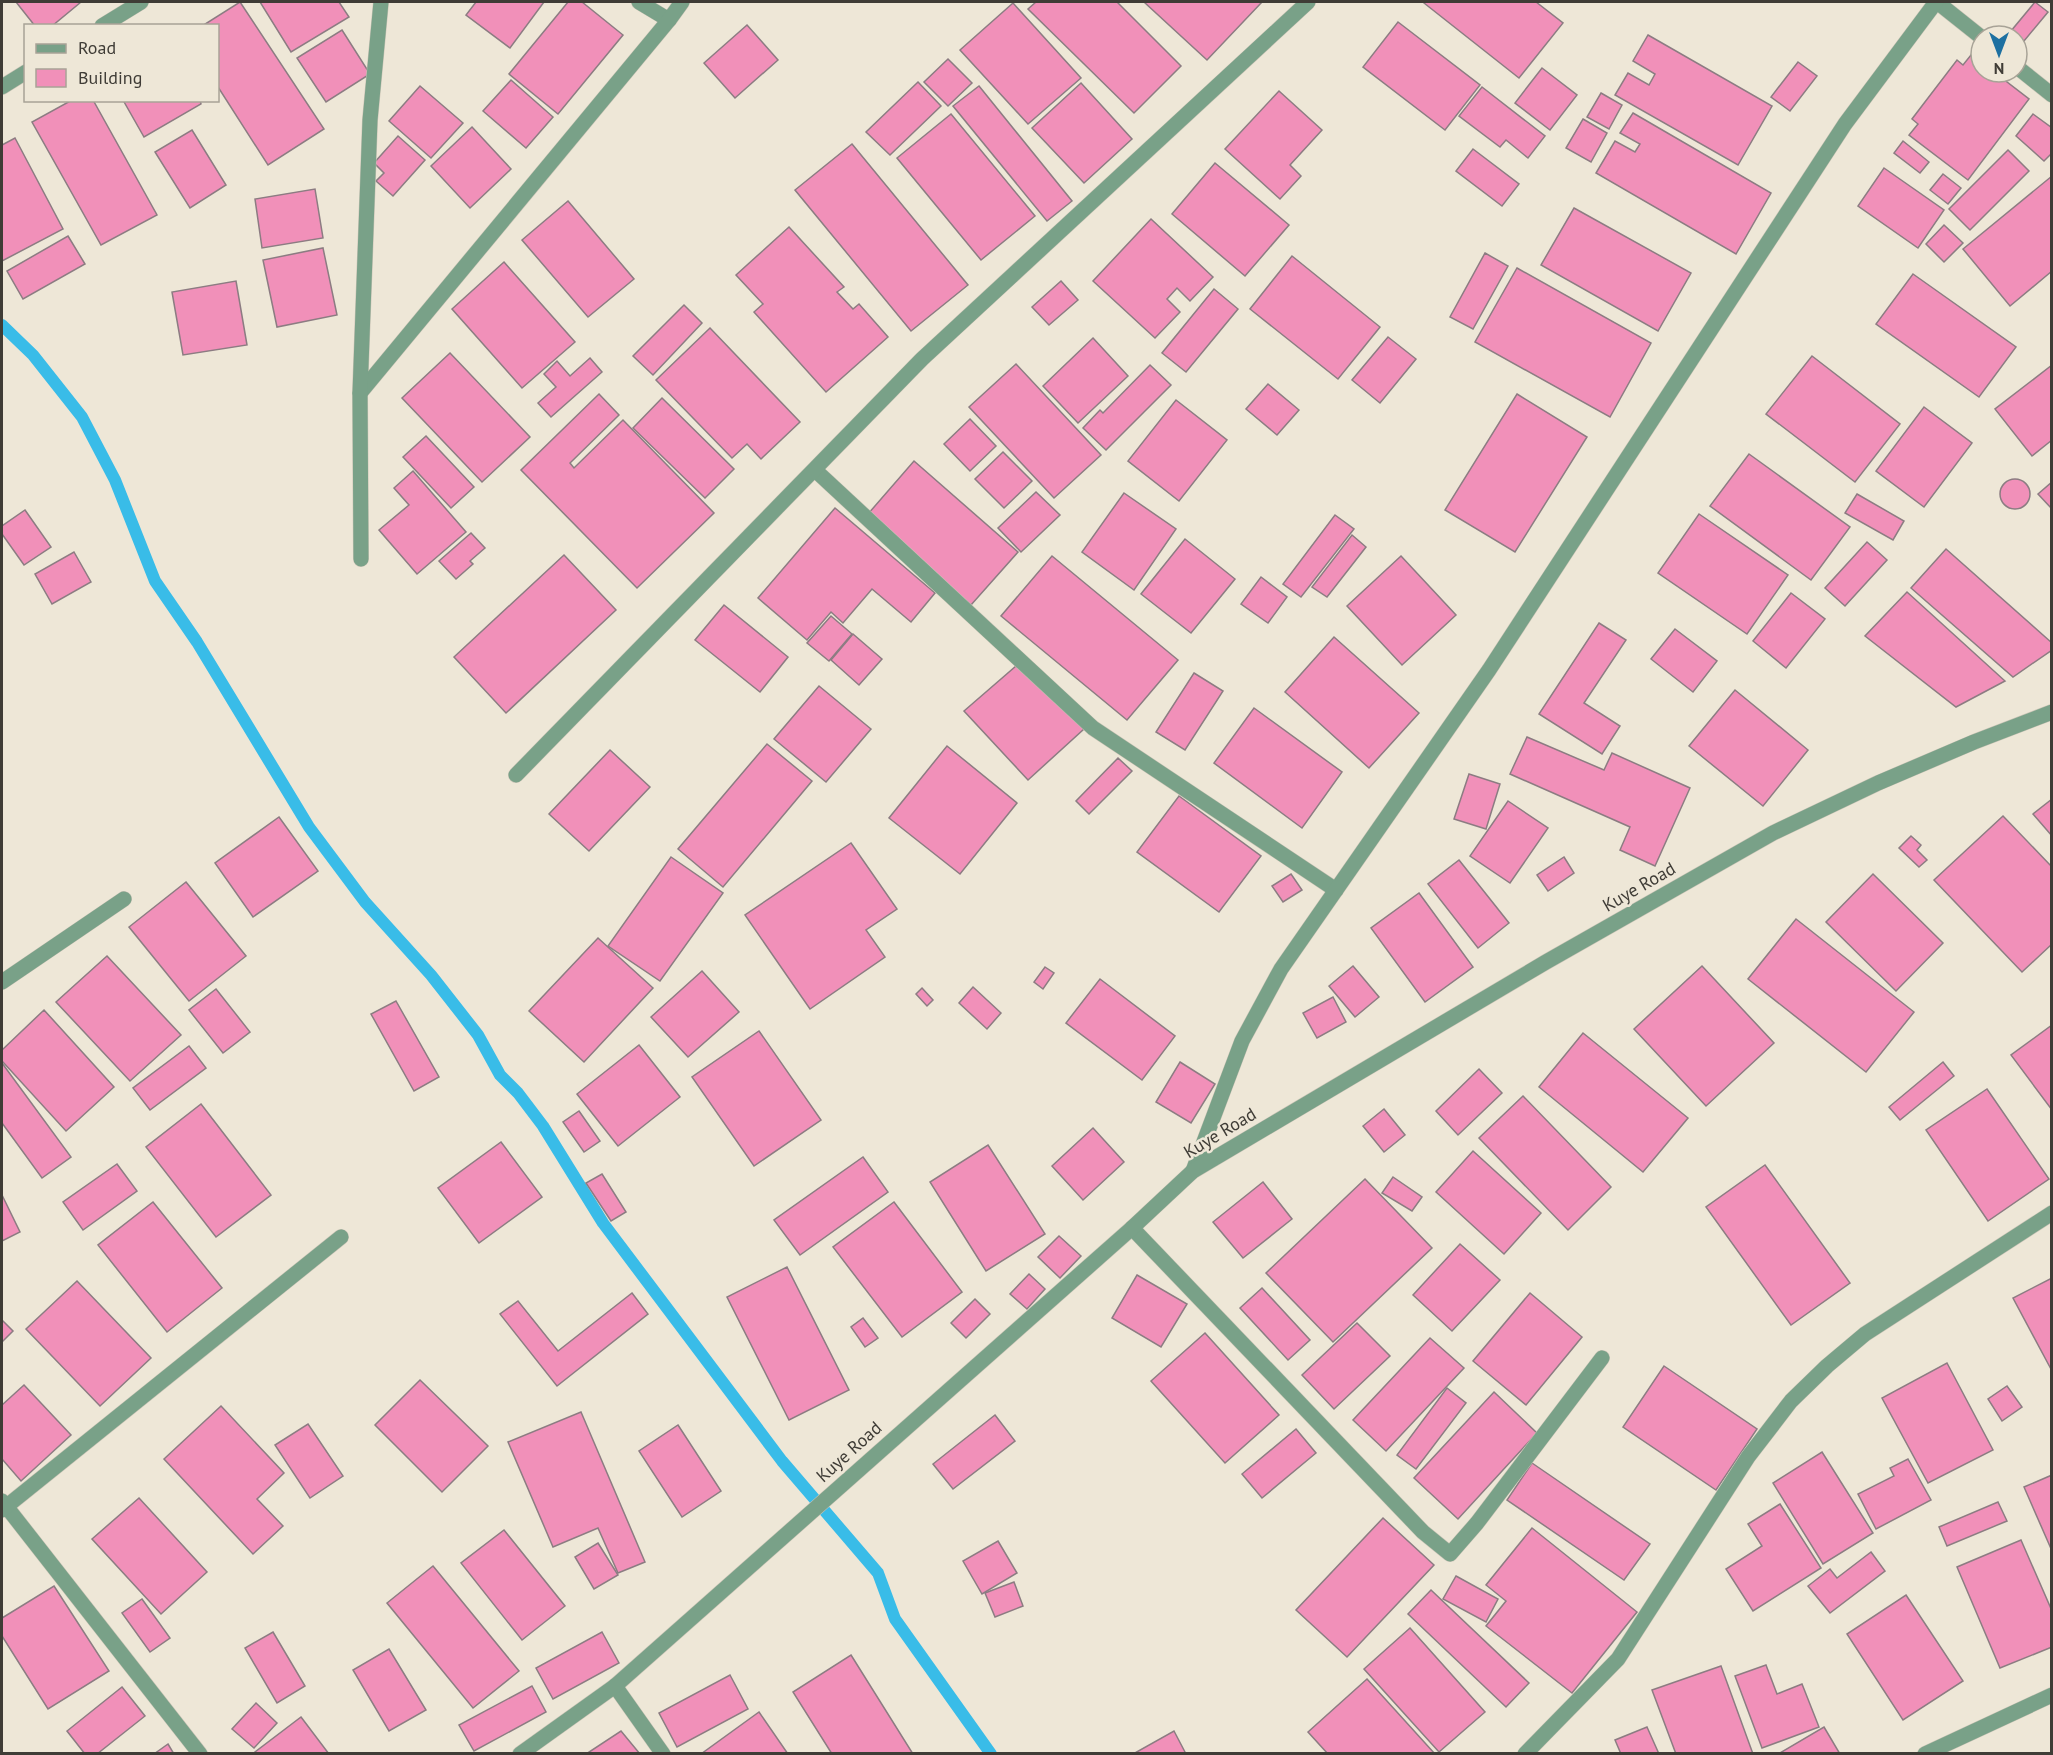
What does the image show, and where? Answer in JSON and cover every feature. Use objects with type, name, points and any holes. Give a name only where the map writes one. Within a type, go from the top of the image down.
[{"type":"street","points":[[105,24],[141,2]]},
{"type":"street","points":[[362,559],[360,393],[370,120],[381,2]]},
{"type":"street","points":[[639,2],[669,20]]},
{"type":"street","points":[[360,393],[682,2]]},
{"type":"street","points":[[516,775],[922,359],[1308,2]]},
{"type":"street","points":[[1192,1171],[1242,1041],[1281,969],[1489,670],[1845,124],[1936,2],[1969,28]]},
{"type":"street","points":[[2,87],[24,73]]},
{"type":"street","points":[[2029,77],[2052,95]]},
{"type":"street","points":[[815,470],[1093,728],[1336,890]]},
{"type":"street","name":"Kuye Road","points":[[520,1754],[615,1686],[1132,1228],[1192,1171],[1546,962],[1773,833],[1878,783],[2052,712]]},
{"type":"street","points":[[2,982],[124,899]]},
{"type":"street","points":[[1525,1754],[1618,1659],[1748,1457],[1791,1401],[1865,1334],[2052,1213]]},
{"type":"street","points":[[1132,1228],[1423,1532],[1450,1554],[1477,1523],[1602,1358]]},
{"type":"street","points":[[200,1754],[3,1506],[341,1237]]},
{"type":"street","points":[[615,1686],[663,1754]]},
{"type":"street","points":[[1925,1754],[2052,1695]]},
{"type":"building","points":[[16,2],[81,2],[54,24],[33,24]]},
{"type":"building","points":[[240,2],[324,129],[268,165],[219,89],[219,24],[205,24]]},
{"type":"building","points":[[260,2],[339,2],[349,17],[291,52]]},
{"type":"building","points":[[476,2],[544,2],[510,48],[466,15]]},
{"type":"building","points":[[568,2],[582,2],[623,35],[558,114],[509,74]]},
{"type":"building","points":[[1036,2],[1117,2],[1181,66],[1134,113],[1028,9]]},
{"type":"building","points":[[1144,2],[1262,2],[1207,60]]},
{"type":"building","points":[[1425,2],[1536,2],[1563,23],[1519,78]]},
{"type":"building","points":[[2035,2],[2048,12],[2029,35],[2029,24],[2017,24]]},
{"type":"building","points":[[1013,3],[1081,78],[1028,124],[960,50]]},
{"type":"building","points":[[1398,22],[1480,85],[1445,130],[1363,67]]},
{"type":"building","points":[[747,25],[778,60],[735,98],[704,63]]},
{"type":"building","points":[[342,30],[370,74],[326,102],[297,58]]},
{"type":"building","points":[[1648,35],[1772,106],[1738,165],[1615,95],[1628,73],[1649,85],[1655,74],[1633,61]]},
{"type":"building","points":[[1969,58],[1969,84],[2010,84],[2029,99],[1968,180],[1909,135],[1918,124],[1912,119],[1957,60],[1963,65]]},
{"type":"building","points":[[948,59],[972,83],[948,106],[924,82]]},
{"type":"building","points":[[1798,62],[1817,76],[1790,111],[1771,97]]},
{"type":"building","points":[[1542,68],[1577,95],[1550,130],[1515,103]]},
{"type":"building","points":[[511,80],[553,117],[526,148],[483,111]]},
{"type":"building","points":[[918,82],[941,106],[890,155],[866,132]]},
{"type":"building","points":[[1081,83],[1132,139],[1084,183],[1032,128]]},
{"type":"building","points":[[420,86],[463,123],[431,158],[389,121]]},
{"type":"building","points":[[979,86],[1072,201],[1047,221],[953,106]]},
{"type":"building","points":[[1482,87],[1545,136],[1528,158],[1506,140],[1500,147],[1459,116]]},
{"type":"building","points":[[1279,91],[1322,130],[1290,165],[1301,176],[1280,199],[1225,149]]},
{"type":"building","points":[[1601,93],[1622,105],[1609,129],[1587,117]]},
{"type":"building","points":[[68,102],[94,102],[157,215],[101,245],[32,122]]},
{"type":"building","points":[[124,102],[200,102],[201,104],[144,137]]},
{"type":"building","points":[[1633,113],[1771,193],[1736,254],[1596,173],[1615,141],[1635,152],[1640,144],[1620,133]]},
{"type":"building","points":[[951,114],[1035,216],[981,260],[897,158]]},
{"type":"building","points":[[2033,114],[2052,128],[2052,153],[2044,161],[2016,136]]},
{"type":"building","points":[[1583,119],[1607,133],[1591,162],[1566,148]]},
{"type":"building","points":[[472,127],[511,169],[470,208],[431,166]]},
{"type":"building","points":[[192,130],[226,185],[190,208],[155,152]]},
{"type":"building","points":[[398,136],[425,160],[393,196],[376,181],[384,173],[374,163]]},
{"type":"building","points":[[15,138],[63,229],[2,261],[2,145]]},
{"type":"building","points":[[1903,141],[1929,162],[1920,173],[1894,153]]},
{"type":"building","points":[[852,144],[968,285],[911,331],[795,190]]},
{"type":"building","points":[[1473,149],[1519,184],[1502,206],[1456,171]]},
{"type":"building","points":[[2008,150],[2029,171],[1970,230],[1949,209]]},
{"type":"building","points":[[1215,163],[1289,225],[1245,276],[1172,214]]},
{"type":"building","points":[[1884,168],[1944,210],[1918,248],[1858,206]]},
{"type":"building","points":[[1943,174],[1961,188],[1948,204],[1930,190]]},
{"type":"building","points":[[2052,176],[2052,271],[2010,306],[1963,249]]},
{"type":"building","points":[[315,189],[323,238],[262,248],[255,199]]},
{"type":"building","points":[[568,201],[634,279],[588,317],[522,240]]},
{"type":"building","points":[[1574,208],[1691,273],[1658,331],[1541,265]]},
{"type":"building","points":[[1151,219],[1213,277],[1190,301],[1177,288],[1167,299],[1180,312],[1155,338],[1093,281]]},
{"type":"building","points":[[1944,225],[1963,243],[1944,262],[1926,244]]},
{"type":"building","points":[[789,227],[844,287],[837,292],[853,309],[859,304],[888,337],[826,392],[754,312],[763,304],[736,275]]},
{"type":"building","points":[[68,236],[85,264],[23,299],[7,271]]},
{"type":"building","points":[[323,248],[337,315],[277,327],[263,260]]},
{"type":"building","points":[[1485,253],[1508,266],[1473,329],[1450,317]]},
{"type":"building","points":[[1292,256],[1380,327],[1338,379],[1250,309]]},
{"type":"building","points":[[504,262],[575,342],[522,388],[452,309]]},
{"type":"building","points":[[1517,268],[1651,343],[1610,417],[1475,342]]},
{"type":"building","points":[[1913,274],[2016,347],[1979,397],[1876,324]]},
{"type":"building","points":[[236,281],[247,345],[183,355],[172,292]]},
{"type":"building","points":[[1061,281],[1078,300],[1049,325],[1032,307]]},
{"type":"building","points":[[1214,289],[1238,309],[1186,372],[1162,353]]},
{"type":"building","points":[[684,305],[702,323],[653,375],[633,356]]},
{"type":"building","points":[[710,328],[800,422],[761,459],[747,444],[732,458],[656,380]]},
{"type":"building","points":[[1388,337],[1416,359],[1380,403],[1352,380]]},
{"type":"building","points":[[1093,338],[1128,376],[1078,423],[1043,386]]},
{"type":"building","points":[[450,353],[530,437],[482,482],[402,398]]},
{"type":"building","points":[[1812,356],[1900,424],[1855,482],[1766,414]]},
{"type":"building","points":[[590,358],[602,372],[551,417],[538,403],[556,387],[544,374],[557,361],[570,376]]},
{"type":"building","points":[[1016,364],[1101,455],[1054,498],[969,407]]},
{"type":"building","points":[[1150,365],[1171,385],[1106,450],[1083,428],[1100,410],[1103,413]]},
{"type":"building","points":[[2052,365],[2052,440],[2032,456],[1995,409]]},
{"type":"building","points":[[1268,384],[1299,410],[1277,435],[1246,409]]},
{"type":"building","points":[[599,394],[619,415],[570,463],[574,468],[623,420],[714,513],[637,588],[521,470]]},
{"type":"building","points":[[1517,394],[1587,437],[1515,552],[1445,510]]},
{"type":"building","points":[[662,398],[734,469],[705,498],[633,428]]},
{"type":"building","points":[[1176,400],[1227,440],[1179,501],[1128,461]]},
{"type":"building","points":[[1924,407],[1972,443],[1924,507],[1876,471]]},
{"type":"building","points":[[970,419],[996,446],[970,471],[944,444]]},
{"type":"building","points":[[426,436],[474,487],[451,508],[403,457]]},
{"type":"building","points":[[1003,452],[1032,481],[1004,508],[975,479]]},
{"type":"building","points":[[1749,454],[1850,527],[1811,580],[1710,506]]},
{"type":"building","points":[[914,461],[1018,552],[971,605],[868,514]]},
{"type":"building","points":[[413,471],[466,532],[417,574],[379,530],[409,505],[394,488]]},
{"type":"building","points":[[2015,479],[2026,483],[2030,494],[2026,505],[2015,509],[2004,505],[2000,494],[2004,483]]},
{"type":"building","points":[[2052,482],[2052,509],[2038,494]]},
{"type":"building","points":[[1036,492],[1060,515],[1021,552],[998,528]]},
{"type":"building","points":[[1124,493],[1176,529],[1134,590],[1082,552]]},
{"type":"building","points":[[1857,494],[1904,521],[1893,540],[1845,513]]},
{"type":"building","points":[[835,508],[935,593],[911,622],[872,589],[843,623],[831,612],[807,640],[758,598]]},
{"type":"building","points":[[25,510],[51,547],[24,565],[2,534],[2,526]]},
{"type":"building","points":[[1699,514],[1788,575],[1747,634],[1658,573]]},
{"type":"building","points":[[1335,515],[1354,529],[1301,597],[1283,584]]},
{"type":"building","points":[[471,533],[485,548],[470,561],[473,564],[456,579],[439,561]]},
{"type":"building","points":[[1352,535],[1366,547],[1327,597],[1312,587]]},
{"type":"building","points":[[1185,539],[1235,579],[1191,633],[1141,594]]},
{"type":"building","points":[[1867,542],[1887,560],[1845,606],[1825,588]]},
{"type":"building","points":[[1946,549],[2052,643],[2052,650],[2013,677],[1911,588]]},
{"type":"building","points":[[74,552],[91,582],[52,604],[35,574]]},
{"type":"building","points":[[564,555],[616,610],[506,713],[454,657]]},
{"type":"building","points":[[1052,556],[1178,660],[1127,720],[1001,616]]},
{"type":"building","points":[[1401,556],[1456,615],[1402,665],[1347,606]]},
{"type":"building","points":[[1261,577],[1287,597],[1268,623],[1241,604]]},
{"type":"building","points":[[1907,592],[2005,681],[1956,707],[1865,636]]},
{"type":"building","points":[[1791,593],[1825,619],[1786,668],[1753,641]]},
{"type":"building","points":[[724,605],[788,657],[760,692],[695,640]]},
{"type":"building","points":[[831,616],[852,634],[829,661],[807,643]]},
{"type":"building","points":[[1599,623],[1626,640],[1584,703],[1620,726],[1602,754],[1539,714]]},
{"type":"building","points":[[1675,629],[1717,661],[1693,692],[1651,659]]},
{"type":"building","points":[[853,634],[882,659],[859,685],[831,660]]},
{"type":"building","points":[[1334,637],[1419,713],[1369,768],[1285,692]]},
{"type":"building","points":[[1016,666],[1084,729],[1028,780],[964,711]]},
{"type":"building","points":[[1194,673],[1223,691],[1185,750],[1156,732]]},
{"type":"building","points":[[819,686],[871,729],[826,782],[774,739]]},
{"type":"building","points":[[1735,690],[1808,750],[1763,806],[1689,746]]},
{"type":"building","points":[[1254,708],[1342,772],[1302,828],[1214,763]]},
{"type":"building","points":[[1527,737],[1604,770],[1612,753],[1690,788],[1655,866],[1620,850],[1630,827],[1510,774]]},
{"type":"building","points":[[767,744],[812,781],[723,887],[678,849]]},
{"type":"building","points":[[947,746],[1017,803],[960,874],[889,818]]},
{"type":"building","points":[[610,750],[650,787],[589,851],[549,814]]},
{"type":"building","points":[[1118,758],[1132,771],[1089,814],[1076,801]]},
{"type":"building","points":[[1469,774],[1500,784],[1486,829],[1454,819]]},
{"type":"building","points":[[1179,796],[1261,856],[1219,912],[1137,852]]},
{"type":"building","points":[[2052,799],[2052,836],[2033,814]]},
{"type":"building","points":[[1508,801],[1548,828],[1510,883],[1470,856]]},
{"type":"building","points":[[2003,816],[2052,867],[2052,944],[2022,972],[1934,880]]},
{"type":"building","points":[[279,817],[318,871],[253,917],[215,863]]},
{"type":"building","points":[[1911,836],[1921,845],[1917,850],[1927,860],[1919,867],[1899,848]]},
{"type":"building","points":[[851,843],[897,909],[866,930],[885,957],[810,1009],[745,915]]},
{"type":"building","points":[[671,857],[723,893],[660,981],[608,946]]},
{"type":"building","points":[[1564,857],[1574,873],[1548,891],[1537,875]]},
{"type":"building","points":[[1459,860],[1509,923],[1478,948],[1428,884]]},
{"type":"building","points":[[1291,874],[1302,890],[1283,902],[1272,886]]},
{"type":"building","points":[[1873,874],[1943,943],[1896,991],[1826,922]]},
{"type":"building","points":[[186,882],[246,956],[189,1001],[129,927]]},
{"type":"building","points":[[1419,893],[1473,967],[1425,1002],[1371,928]]},
{"type":"building","points":[[1796,919],[1914,1012],[1866,1072],[1748,979]]},
{"type":"building","points":[[598,938],[653,988],[584,1062],[529,1011]]},
{"type":"building","points":[[107,956],[181,1035],[130,1081],[56,1002]]},
{"type":"building","points":[[1353,966],[1379,997],[1355,1017],[1329,986]]},
{"type":"building","points":[[1702,966],[1774,1043],[1706,1106],[1634,1029]]},
{"type":"building","points":[[1045,967],[1054,973],[1043,989],[1034,982]]},
{"type":"building","points":[[702,971],[739,1012],[688,1057],[651,1017]]},
{"type":"building","points":[[1100,979],[1175,1036],[1142,1080],[1066,1023]]},
{"type":"building","points":[[973,987],[1001,1013],[987,1029],[959,1003]]},
{"type":"building","points":[[922,988],[933,1000],[927,1006],[916,994]]},
{"type":"building","points":[[216,989],[250,1032],[223,1053],[189,1010]]},
{"type":"building","points":[[1333,997],[1346,1022],[1317,1038],[1303,1013]]},
{"type":"building","points":[[396,1001],[439,1077],[414,1091],[371,1014]]},
{"type":"building","points":[[44,1010],[114,1087],[66,1131],[2,1061],[2,1050]]},
{"type":"building","points":[[2052,1025],[2052,1110],[2011,1055]]},
{"type":"building","points":[[759,1031],[821,1120],[754,1166],[692,1077]]},
{"type":"building","points":[[1583,1033],[1688,1118],[1643,1172],[1539,1087]]},
{"type":"building","points":[[639,1045],[680,1097],[618,1146],[577,1094]]},
{"type":"building","points":[[189,1046],[206,1068],[150,1110],[133,1088]]},
{"type":"building","points":[[1180,1062],[1215,1084],[1191,1123],[1156,1102]]},
{"type":"building","points":[[1943,1062],[1954,1076],[1900,1120],[1889,1107]]},
{"type":"building","points":[[2,1063],[71,1157],[42,1178],[2,1123]]},
{"type":"building","points":[[1479,1069],[1502,1093],[1458,1135],[1436,1111]]},
{"type":"building","points":[[1987,1089],[2049,1179],[1988,1221],[1926,1130]]},
{"type":"building","points":[[1523,1096],[1611,1187],[1568,1230],[1479,1138]]},
{"type":"building","points":[[201,1104],[271,1195],[216,1237],[146,1147]]},
{"type":"building","points":[[1384,1109],[1405,1135],[1384,1152],[1363,1126]]},
{"type":"building","points":[[579,1111],[600,1141],[584,1152],[563,1122]]},
{"type":"building","points":[[1093,1128],[1124,1162],[1083,1200],[1052,1166]]},
{"type":"building","points":[[501,1142],[542,1197],[479,1243],[438,1188]]},
{"type":"building","points":[[988,1145],[1045,1234],[986,1271],[930,1182]]},
{"type":"building","points":[[1473,1151],[1541,1213],[1504,1254],[1436,1192]]},
{"type":"building","points":[[863,1157],[888,1192],[800,1255],[774,1220]]},
{"type":"building","points":[[117,1164],[137,1191],[83,1230],[63,1202]]},
{"type":"building","points":[[1765,1165],[1850,1283],[1791,1325],[1706,1207]]},
{"type":"building","points":[[602,1174],[626,1212],[611,1221],[586,1183]]},
{"type":"building","points":[[1393,1177],[1422,1197],[1412,1211],[1382,1193]]},
{"type":"building","points":[[1365,1179],[1432,1248],[1333,1342],[1266,1273]]},
{"type":"building","points":[[1263,1182],[1292,1219],[1243,1258],[1213,1222]]},
{"type":"building","points":[[2,1195],[20,1232],[2,1241]]},
{"type":"building","points":[[153,1202],[222,1288],[167,1332],[98,1245]]},
{"type":"building","points":[[894,1202],[962,1292],[902,1337],[833,1247]]},
{"type":"building","points":[[1059,1236],[1081,1256],[1060,1278],[1038,1257]]},
{"type":"building","points":[[1460,1244],[1500,1280],[1452,1331],[1413,1295]]},
{"type":"building","points":[[787,1267],[849,1390],[789,1420],[727,1297]]},
{"type":"building","points":[[1029,1274],[1045,1289],[1027,1309],[1010,1294]]},
{"type":"building","points":[[1137,1275],[1187,1304],[1161,1347],[1112,1318]]},
{"type":"building","points":[[2052,1278],[2052,1371],[2013,1298]]},
{"type":"building","points":[[77,1281],[151,1358],[100,1406],[26,1329]]},
{"type":"building","points":[[1262,1288],[1310,1340],[1288,1360],[1240,1308]]},
{"type":"building","points":[[632,1293],[648,1314],[557,1386],[500,1314],[518,1301],[558,1351]]},
{"type":"building","points":[[1530,1293],[1582,1337],[1526,1405],[1473,1361]]},
{"type":"building","points":[[975,1299],[990,1314],[966,1338],[951,1323]]},
{"type":"building","points":[[863,1318],[878,1338],[865,1347],[851,1327]]},
{"type":"building","points":[[2,1320],[13,1331],[2,1342]]},
{"type":"building","points":[[1357,1323],[1390,1356],[1334,1409],[1302,1375]]},
{"type":"building","points":[[1205,1333],[1279,1415],[1225,1463],[1151,1381]]},
{"type":"building","points":[[1430,1338],[1464,1368],[1386,1451],[1353,1420]]},
{"type":"building","points":[[1947,1363],[1993,1450],[1928,1483],[1882,1398]]},
{"type":"building","points":[[1664,1366],[1757,1429],[1716,1490],[1623,1427]]},
{"type":"building","points":[[420,1380],[488,1446],[442,1492],[375,1425]]},
{"type":"building","points":[[24,1385],[71,1435],[21,1481],[2,1459],[2,1405]]},
{"type":"building","points":[[2007,1386],[2022,1407],[2002,1421],[1988,1399]]},
{"type":"building","points":[[1447,1388],[1466,1403],[1416,1469],[1397,1455]]},
{"type":"building","points":[[1494,1392],[1537,1433],[1458,1519],[1414,1478]]},
{"type":"building","points":[[221,1406],[284,1473],[257,1499],[283,1526],[253,1554],[164,1459]]},
{"type":"building","points":[[581,1412],[645,1562],[618,1573],[598,1528],[553,1547],[508,1442]]},
{"type":"building","points":[[995,1415],[1015,1441],[953,1489],[933,1464]]},
{"type":"building","points":[[308,1424],[343,1476],[310,1498],[275,1445]]},
{"type":"building","points":[[678,1425],[721,1491],[682,1517],[639,1451]]},
{"type":"building","points":[[1296,1429],[1316,1453],[1262,1498],[1242,1474]]},
{"type":"building","points":[[1822,1452],[1873,1533],[1823,1564],[1773,1483]]},
{"type":"building","points":[[1908,1459],[1931,1500],[1876,1529],[1858,1494],[1894,1476],[1890,1468]]},
{"type":"building","points":[[1532,1463],[1650,1544],[1624,1580],[1507,1500]]},
{"type":"building","points":[[2052,1475],[2052,1551],[2024,1487]]},
{"type":"building","points":[[139,1498],[207,1572],[161,1614],[92,1539]]},
{"type":"building","points":[[1998,1502],[2007,1521],[1947,1546],[1939,1527]]},
{"type":"building","points":[[1780,1504],[1821,1568],[1753,1611],[1726,1569],[1762,1546],[1748,1524]]},
{"type":"building","points":[[1383,1518],[1434,1565],[1347,1657],[1296,1610]]},
{"type":"building","points":[[1532,1528],[1637,1612],[1572,1693],[1486,1626],[1506,1601],[1486,1585]]},
{"type":"building","points":[[504,1530],[565,1606],[522,1640],[461,1563]]},
{"type":"building","points":[[2021,1540],[2052,1611],[2052,1647],[2000,1668],[1957,1567]]},
{"type":"building","points":[[998,1541],[1017,1573],[982,1594],[963,1561]]},
{"type":"building","points":[[598,1543],[618,1575],[594,1589],[575,1557]]},
{"type":"building","points":[[1871,1552],[1885,1571],[1830,1613],[1808,1586],[1830,1569],[1837,1578]]},
{"type":"building","points":[[433,1566],[519,1671],[473,1708],[387,1603]]},
{"type":"building","points":[[1456,1576],[1498,1599],[1486,1622],[1443,1599]]},
{"type":"building","points":[[1014,1582],[1023,1606],[995,1617],[985,1593]]},
{"type":"building","points":[[54,1586],[109,1671],[48,1709],[2,1636],[2,1618]]},
{"type":"building","points":[[1431,1590],[1529,1683],[1506,1707],[1408,1614]]},
{"type":"building","points":[[1906,1595],[1963,1681],[1903,1720],[1847,1634]]},
{"type":"building","points":[[142,1599],[170,1638],[150,1652],[122,1613]]},
{"type":"building","points":[[1410,1628],[1485,1712],[1439,1752],[1364,1669]]},
{"type":"building","points":[[273,1632],[305,1686],[277,1703],[245,1648]]},
{"type":"building","points":[[602,1632],[619,1663],[553,1699],[536,1668]]},
{"type":"building","points":[[389,1649],[426,1710],[389,1731],[353,1670]]},
{"type":"building","points":[[851,1655],[913,1754],[832,1754],[793,1692]]},
{"type":"building","points":[[1766,1665],[1777,1694],[1802,1684],[1819,1727],[1762,1748],[1735,1676]]},
{"type":"building","points":[[1721,1666],[1753,1754],[1676,1754],[1652,1690]]},
{"type":"building","points":[[730,1675],[748,1709],[677,1747],[659,1713]]},
{"type":"building","points":[[1367,1679],[1435,1754],[1328,1754],[1308,1732]]},
{"type":"building","points":[[532,1686],[546,1712],[474,1751],[459,1725]]},
{"type":"building","points":[[122,1687],[145,1716],[97,1754],[85,1754],[67,1731]]},
{"type":"building","points":[[256,1703],[277,1723],[254,1748],[232,1729]]},
{"type":"building","points":[[759,1712],[788,1754],[701,1754]]},
{"type":"building","points":[[301,1717],[329,1754],[256,1754],[255,1752]]},
{"type":"building","points":[[1647,1727],[1659,1754],[1621,1754],[1615,1740]]},
{"type":"building","points":[[1824,1727],[1840,1754],[1778,1754]]},
{"type":"building","points":[[621,1731],[640,1754],[586,1754]]},
{"type":"building","points":[[1174,1731],[1186,1754],[1133,1754]]},
{"type":"building","points":[[168,1744],[174,1754],[154,1754]]},
{"type":"waterway","points":[[2,325],[33,355],[82,417],[115,480],[155,581],[197,642],[309,827],[365,902],[431,975],[478,1035],[500,1075],[518,1093],[543,1126],[603,1223],[782,1461],[878,1573],[895,1619],[991,1754]]}]
